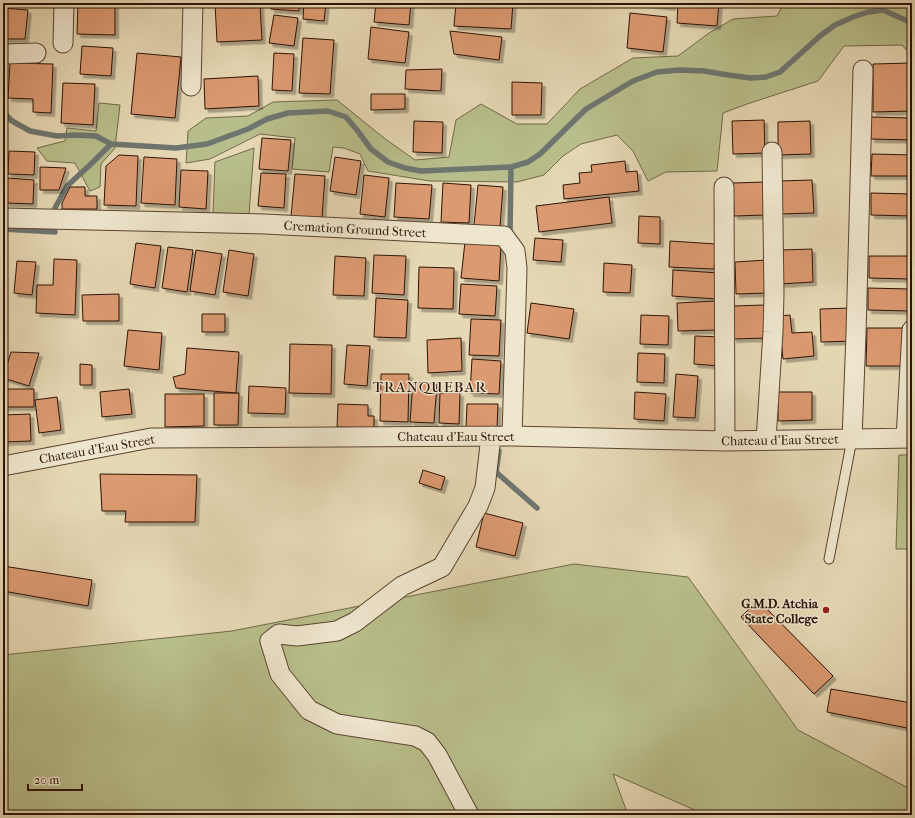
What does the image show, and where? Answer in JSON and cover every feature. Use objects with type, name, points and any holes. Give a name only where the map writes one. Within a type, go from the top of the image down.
[{"type":"street","points":[[64,3],[64,43]]},
{"type":"street","points":[[191,86],[193,3]]},
{"type":"street","points":[[3,54],[36,53]]},
{"type":"street","points":[[852,439],[863,70]]},
{"type":"street","points":[[766,440],[774,294],[772,152]]},
{"type":"street","points":[[724,187],[725,441]]},
{"type":"street","name":"Cremation Ground Street","points":[[3,218],[264,224],[504,236],[515,251],[517,268],[512,436]]},
{"type":"street","points":[[909,438],[912,330]]},
{"type":"street","points":[[469,815],[437,755],[427,742],[415,736],[337,724],[309,710],[280,674],[270,641],[279,634],[297,636],[337,631],[355,622],[402,586],[442,567],[478,506],[485,488],[491,436]]},
{"type":"street","name":"Chateau d'Eau Street","points":[[3,466],[151,438],[512,436],[725,441],[909,438]]},
{"type":"lane","points":[[829,559],[852,439]]},
{"type":"green space","points":[[784,3],[912,3],[912,56],[902,45],[844,46],[818,81],[723,113],[717,171],[666,172],[648,181],[633,151],[617,135],[581,144],[563,156],[544,175],[517,182],[430,181],[368,171],[360,154],[344,148],[333,147],[329,172],[292,169],[295,138],[260,134],[210,159],[186,163],[188,131],[206,118],[248,116],[273,102],[337,100],[384,138],[415,160],[449,157],[456,120],[481,104],[517,124],[547,124],[580,89],[633,58],[678,56],[709,33],[733,19],[777,16]]},
{"type":"green space","points":[[99,103],[120,105],[115,148],[101,164],[100,187],[90,191],[75,163],[47,161],[37,148],[65,141],[67,128],[96,131]]},
{"type":"green space","points":[[254,148],[249,214],[213,213],[215,162]]},
{"type":"green space","points":[[899,455],[912,455],[912,549],[896,549]]},
{"type":"green space","points":[[574,564],[688,577],[798,730],[912,790],[912,815],[706,815],[613,774],[628,815],[3,815],[3,655],[232,631]]},
{"type":"building","points":[[78,3],[115,3],[115,35],[77,34]]},
{"type":"building","points":[[215,3],[260,3],[262,40],[217,42]]},
{"type":"building","points":[[271,3],[300,3],[299,11],[271,9]]},
{"type":"building","points":[[304,3],[326,3],[324,21],[303,19]]},
{"type":"building","points":[[376,3],[411,3],[409,25],[374,22]]},
{"type":"building","points":[[456,3],[513,3],[511,29],[454,26]]},
{"type":"building","points":[[635,3],[672,3],[672,7]]},
{"type":"building","points":[[678,3],[719,3],[717,26],[677,23]]},
{"type":"building","points":[[3,8],[28,10],[25,39],[3,39]]},
{"type":"building","points":[[630,13],[667,17],[663,52],[627,48]]},
{"type":"building","points":[[274,15],[298,18],[294,46],[269,43]]},
{"type":"building","points":[[371,27],[409,32],[405,63],[368,59]]},
{"type":"building","points":[[450,31],[502,37],[499,60],[454,54]]},
{"type":"building","points":[[303,38],[334,40],[330,94],[299,93]]},
{"type":"building","points":[[82,46],[113,48],[111,76],[80,74]]},
{"type":"building","points":[[137,53],[181,57],[175,118],[131,114]]},
{"type":"building","points":[[274,53],[294,54],[292,91],[272,90]]},
{"type":"building","points":[[3,63],[5,63],[4,91],[3,91]]},
{"type":"building","points":[[10,63],[53,64],[51,113],[33,112],[33,99],[8,98]]},
{"type":"building","points":[[912,63],[912,111],[873,112],[873,64]]},
{"type":"building","points":[[442,69],[441,91],[405,89],[406,70]]},
{"type":"building","points":[[258,76],[259,106],[205,109],[204,79]]},
{"type":"building","points":[[512,82],[542,83],[541,115],[512,115]]},
{"type":"building","points":[[63,83],[95,84],[93,125],[61,123]]},
{"type":"building","points":[[371,94],[405,94],[405,109],[371,110]]},
{"type":"building","points":[[871,117],[912,118],[912,140],[871,139]]},
{"type":"building","points":[[764,120],[765,153],[733,154],[732,121]]},
{"type":"building","points":[[414,121],[443,122],[442,153],[413,152]]},
{"type":"building","points":[[810,121],[811,154],[778,155],[778,122]]},
{"type":"building","points":[[262,138],[291,140],[288,171],[259,169]]},
{"type":"building","points":[[9,151],[35,152],[34,175],[8,174]]},
{"type":"building","points":[[872,154],[912,155],[912,176],[871,176]]},
{"type":"building","points":[[119,155],[138,156],[136,206],[104,205],[106,166]]},
{"type":"building","points":[[144,157],[177,159],[175,205],[141,203]]},
{"type":"building","points":[[335,157],[361,161],[356,195],[330,191]]},
{"type":"building","points":[[625,161],[626,172],[637,171],[639,191],[564,199],[563,185],[580,183],[579,173],[592,172],[591,165]]},
{"type":"building","points":[[40,167],[66,168],[59,190],[40,190]]},
{"type":"building","points":[[181,170],[208,171],[206,209],[179,207]]},
{"type":"building","points":[[261,173],[286,174],[284,208],[258,206]]},
{"type":"building","points":[[295,174],[325,176],[322,218],[291,216]]},
{"type":"building","points":[[364,175],[389,178],[385,217],[360,214]]},
{"type":"building","points":[[7,178],[34,180],[33,204],[6,203]]},
{"type":"building","points":[[812,180],[814,213],[781,214],[780,181]]},
{"type":"building","points":[[765,182],[766,215],[734,216],[733,183]]},
{"type":"building","points":[[396,183],[432,185],[429,219],[394,217]]},
{"type":"building","points":[[443,183],[471,185],[469,223],[441,222]]},
{"type":"building","points":[[478,185],[503,187],[500,227],[474,225]]},
{"type":"building","points":[[70,187],[85,187],[85,196],[97,196],[97,209],[62,209],[62,203]]},
{"type":"building","points":[[871,193],[912,194],[911,216],[871,215]]},
{"type":"building","points":[[609,197],[612,223],[539,232],[536,206]]},
{"type":"building","points":[[639,216],[660,217],[660,244],[638,243]]},
{"type":"building","points":[[535,238],[563,240],[561,262],[533,260]]},
{"type":"building","points":[[670,241],[716,244],[714,269],[669,267]]},
{"type":"building","points":[[465,242],[501,245],[499,281],[461,278]]},
{"type":"building","points":[[136,243],[161,246],[155,288],[130,284]]},
{"type":"building","points":[[168,247],[193,250],[187,292],[162,288]]},
{"type":"building","points":[[812,249],[813,282],[780,284],[780,250]]},
{"type":"building","points":[[196,250],[222,254],[215,295],[190,291]]},
{"type":"building","points":[[229,250],[254,254],[248,296],[223,292]]},
{"type":"building","points":[[374,255],[406,256],[404,295],[372,293]]},
{"type":"building","points":[[335,256],[366,258],[364,296],[333,295]]},
{"type":"building","points":[[869,256],[910,256],[910,279],[869,278]]},
{"type":"building","points":[[54,259],[77,260],[75,315],[36,313],[37,285],[53,285]]},
{"type":"building","points":[[767,260],[768,293],[736,294],[735,262]]},
{"type":"building","points":[[17,261],[36,262],[32,295],[14,293]]},
{"type":"building","points":[[604,263],[632,265],[630,293],[603,292]]},
{"type":"building","points":[[419,267],[454,268],[453,309],[418,308]]},
{"type":"building","points":[[673,270],[719,273],[717,299],[672,296]]},
{"type":"building","points":[[461,284],[497,286],[495,316],[459,314]]},
{"type":"building","points":[[868,288],[910,289],[909,311],[868,310]]},
{"type":"building","points":[[119,294],[119,321],[83,321],[82,295]]},
{"type":"building","points":[[376,298],[408,300],[406,338],[374,337]]},
{"type":"building","points":[[716,301],[717,330],[678,331],[677,303]]},
{"type":"building","points":[[531,303],[574,309],[569,339],[527,333]]},
{"type":"building","points":[[765,305],[766,338],[733,339],[733,306]]},
{"type":"building","points":[[852,308],[853,341],[821,342],[820,309]]},
{"type":"building","points":[[202,314],[225,314],[225,332],[202,332]]},
{"type":"building","points":[[641,315],[669,316],[668,345],[640,344]]},
{"type":"building","points":[[790,315],[792,333],[812,332],[814,356],[783,359],[779,316]]},
{"type":"building","points":[[471,319],[501,320],[499,356],[469,355]]},
{"type":"building","points":[[867,328],[907,328],[906,366],[866,366]]},
{"type":"building","points":[[128,330],[162,333],[159,370],[124,366]]},
{"type":"building","points":[[695,336],[723,337],[721,366],[694,364]]},
{"type":"building","points":[[461,338],[462,371],[428,373],[427,340]]},
{"type":"building","points":[[290,344],[332,345],[331,394],[289,393]]},
{"type":"building","points":[[347,345],[370,346],[367,386],[344,384]]},
{"type":"building","points":[[187,348],[239,352],[236,393],[176,388],[173,377],[185,374]]},
{"type":"building","points":[[11,352],[39,353],[29,386],[3,378]]},
{"type":"building","points":[[638,353],[665,354],[664,383],[637,382]]},
{"type":"building","points":[[472,359],[501,361],[499,394],[470,393]]},
{"type":"building","points":[[80,364],[92,365],[92,385],[80,385]]},
{"type":"building","points":[[381,374],[409,374],[408,422],[380,421]]},
{"type":"building","points":[[676,374],[698,376],[695,418],[673,417]]},
{"type":"building","points":[[413,382],[437,384],[434,423],[410,422]]},
{"type":"building","points":[[249,386],[286,388],[285,414],[248,413]]},
{"type":"building","points":[[3,389],[34,389],[34,407],[3,407]]},
{"type":"building","points":[[129,389],[132,414],[102,417],[100,392]]},
{"type":"building","points":[[635,392],[666,394],[664,421],[634,419]]},
{"type":"building","points":[[778,392],[812,392],[812,420],[778,421]]},
{"type":"building","points":[[214,393],[239,393],[238,425],[214,425]]},
{"type":"building","points":[[440,393],[460,393],[459,424],[439,423]]},
{"type":"building","points":[[165,394],[204,394],[204,426],[165,427]]},
{"type":"building","points":[[57,397],[61,430],[39,433],[35,400]]},
{"type":"building","points":[[338,404],[368,405],[368,416],[374,416],[374,428],[337,427]]},
{"type":"building","points":[[467,404],[498,404],[497,428],[466,428]]},
{"type":"building","points":[[30,414],[31,441],[3,442],[3,415]]},
{"type":"building","points":[[423,470],[445,477],[441,490],[419,483]]},
{"type":"building","points":[[100,474],[197,475],[195,522],[125,522],[126,511],[102,511]]},
{"type":"building","points":[[484,513],[523,523],[515,556],[476,547]]},
{"type":"building","points":[[3,566],[92,580],[88,606],[3,591]]},
{"type":"building","points":[[758,600],[833,676],[814,694],[741,617]]},
{"type":"building","points":[[831,689],[912,703],[912,729],[827,712]]},
{"type":"waterway","points":[[55,208],[67,186],[111,144],[176,148],[207,144],[248,129],[267,119],[288,113],[328,111],[346,117],[371,149],[388,162],[405,168],[421,171],[511,167],[528,162],[540,154],[586,109],[633,81],[657,72],[679,70],[704,71],[751,78],[766,77],[780,72],[820,36],[835,25],[853,17],[868,12],[883,10],[912,23]]},
{"type":"waterway","points":[[3,112],[12,121],[30,131],[57,136],[96,136],[111,144]]},
{"type":"waterway","points":[[510,235],[511,167]]},
{"type":"waterway","points":[[3,229],[55,232]]},
{"type":"waterway","points":[[499,451],[496,472],[537,508]]},
{"type":"place","name":"G.M.D. Atchia State College","points":[[826,610]]},
{"type":"district","name":"TRANQUEBAR","points":[[430,387]]}]
